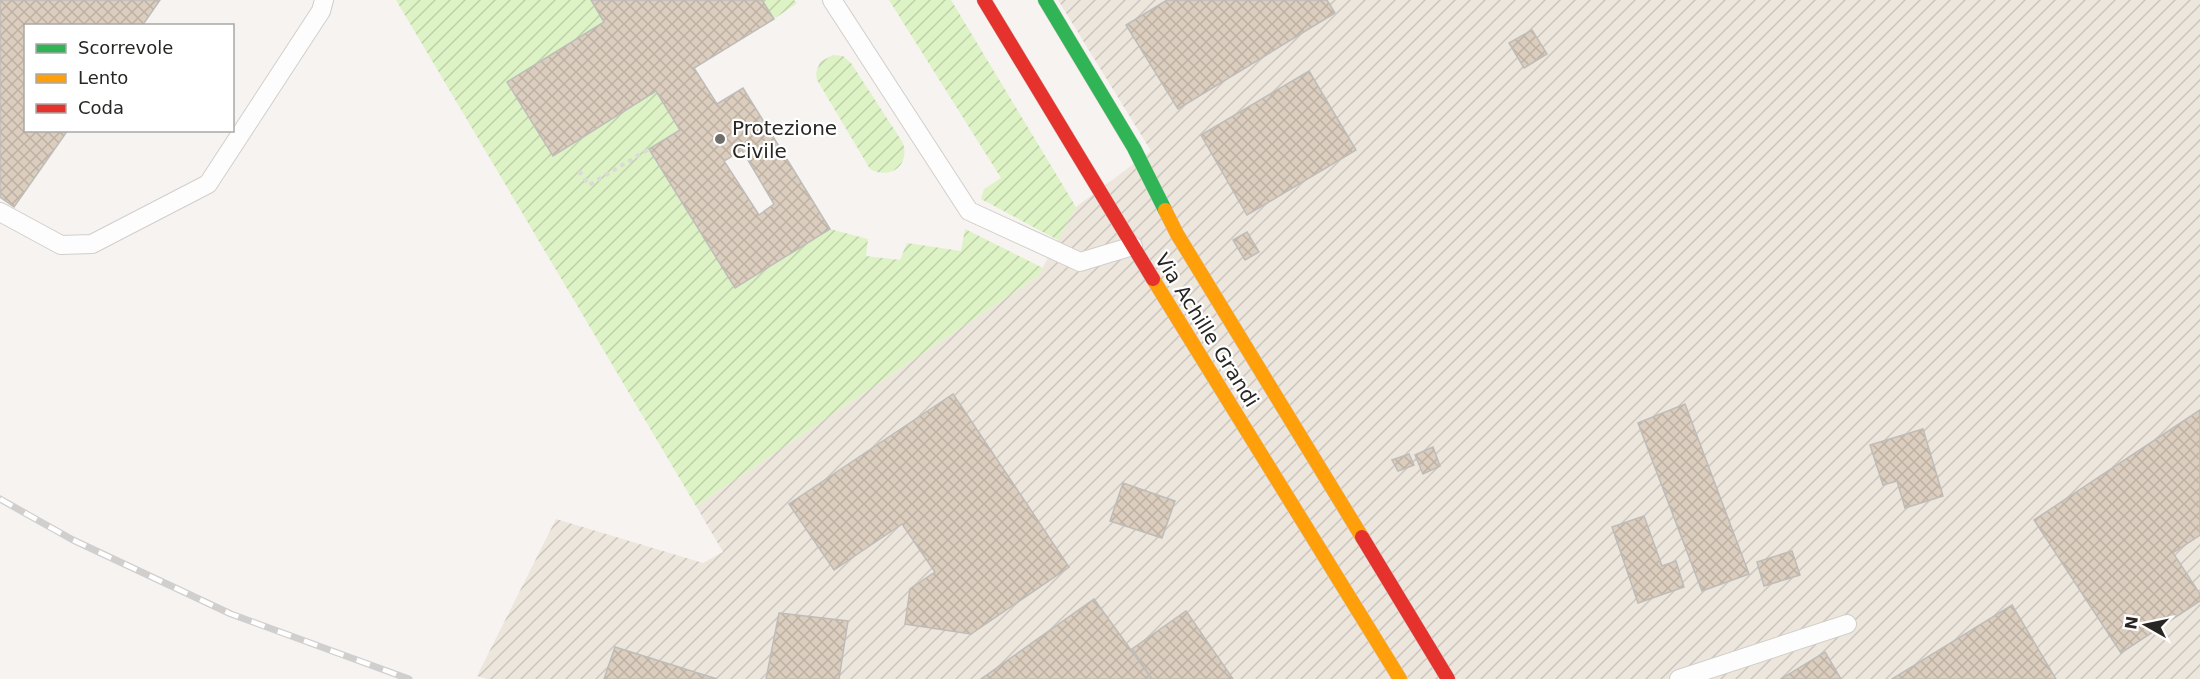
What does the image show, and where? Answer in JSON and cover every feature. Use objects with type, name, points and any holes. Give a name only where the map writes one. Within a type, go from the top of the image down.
[{"type":"main road","name":"Via Achille Grandi","points":[[984,0],[1400,679]]},
{"type":"main road","name":"Via Achille Grandi","points":[[1046,0],[1134,148],[1177,234],[1448,679]]},
{"type":"main road","name":"Via Achille Grandi","points":[[1125,163],[1177,234]]},
{"type":"lane","points":[[0,212],[61,245],[92,244],[208,184],[321,11],[324,0]]},
{"type":"lane","points":[[832,0],[969,211],[1080,262],[1133,246]]},
{"type":"lane","points":[[1679,679],[1847,624]]},
{"type":"path","points":[[579,171],[589,185],[649,149]]},
{"type":"shaded area","points":[[1058,0],[2200,0],[2200,679],[487,679],[477,676],[556,519],[703,563],[723,552],[696,506],[1038,276],[1076,207],[1151,151]]},
{"type":"green space","points":[[396,0],[591,0],[604,22],[507,82],[553,156],[656,91],[680,130],[649,149],[735,287],[830,229],[868,239],[866,256],[900,260],[907,243],[961,251],[965,229],[1043,268],[1038,276],[696,506]]},
{"type":"green space","points":[[762,0],[794,0],[797,3],[774,19]]},
{"type":"green space","points":[[889,0],[951,0],[1076,207],[1058,240],[981,199],[984,189],[1001,178]]},
{"type":"green space","points":[[833,55],[843,56],[851,63],[903,143],[904,158],[897,169],[885,173],[870,169],[817,80],[816,73],[820,62]]},
{"type":"building","points":[[0,0],[160,0],[143,24],[24,24],[24,132],[67,132],[14,207],[0,197]]},
{"type":"building","name":"Protezione Civile","points":[[591,0],[762,0],[774,19],[694,68],[717,104],[743,88],[830,229],[735,288],[649,149],[680,130],[656,91],[553,156],[507,82],[604,22]],"holes":[[[742,150],[774,204],[759,215],[724,161]]]},
{"type":"building","points":[[1167,0],[1327,0],[1335,13],[1178,109],[1126,25]]},
{"type":"building","points":[[1532,30],[1547,54],[1524,68],[1509,43]]},
{"type":"building","points":[[1309,71],[1356,150],[1247,215],[1201,135]]},
{"type":"building","points":[[1247,232],[1259,252],[1245,260],[1233,240]]},
{"type":"building","points":[[953,394],[1069,567],[971,634],[905,624],[910,589],[935,572],[902,524],[834,570],[789,504]]},
{"type":"building","points":[[1685,404],[1749,574],[1702,591],[1638,423]]},
{"type":"building","points":[[2200,410],[2200,535],[2173,553],[2200,594],[2200,601],[2121,653],[2034,520]]},
{"type":"building","points":[[1923,429],[1943,496],[1905,508],[1897,481],[1883,485],[1870,445]]},
{"type":"building","points":[[1433,447],[1440,466],[1423,474],[1415,455]]},
{"type":"building","points":[[1409,454],[1414,465],[1398,471],[1392,460]]},
{"type":"building","points":[[1123,483],[1175,501],[1162,538],[1110,521]]},
{"type":"building","points":[[1644,516],[1662,566],[1676,561],[1684,587],[1638,603],[1612,527]]},
{"type":"building","points":[[1792,551],[1800,575],[1764,586],[1757,562]]},
{"type":"building","points":[[1094,599],[1152,679],[981,679]]},
{"type":"building","points":[[2012,605],[2056,679],[1892,679]]},
{"type":"building","points":[[1186,611],[1233,679],[1152,679],[1132,649]]},
{"type":"building","points":[[779,613],[848,621],[839,679],[766,679]]},
{"type":"building","points":[[615,647],[717,679],[604,679]]},
{"type":"building","points":[[1825,652],[1841,679],[1781,679]]},
{"type":"railway","points":[[0,499],[73,540],[231,614],[409,679]]},
{"type":"traffic: fast","points":[[1045,0],[1134,148],[1165,210]]},
{"type":"traffic: slow","points":[[1165,210],[1177,234],[1362,537]]},
{"type":"traffic: slow","points":[[1153,279],[1400,679]]},
{"type":"traffic: jam","points":[[984,0],[1153,279]]},
{"type":"traffic: jam","points":[[1362,537],[1448,679]]},
{"type":"place","name":"Protezione Civile","points":[[720,139]]}]
